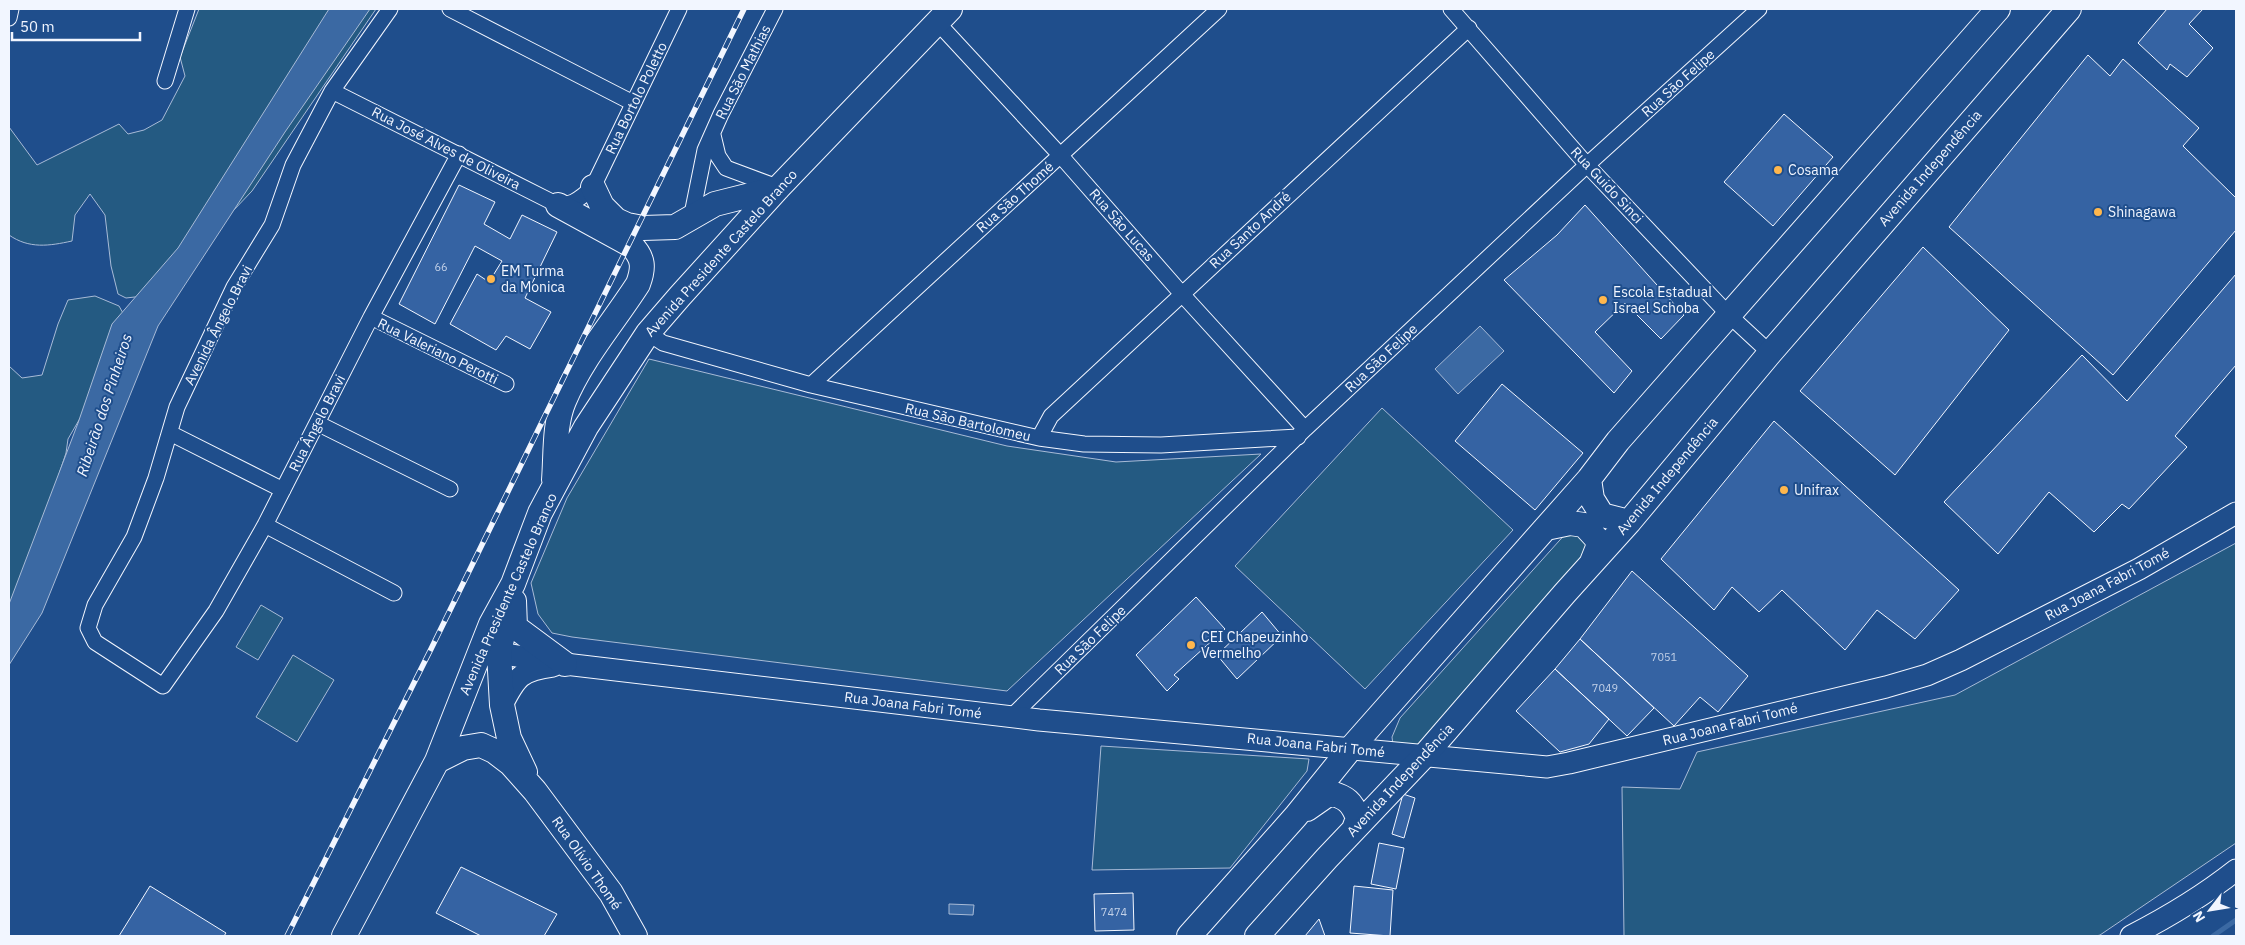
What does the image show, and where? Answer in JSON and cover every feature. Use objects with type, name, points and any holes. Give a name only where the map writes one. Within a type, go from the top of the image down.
[{"type":"main road","points":[[1195,931],[1296,816],[1351,748],[1589,480],[1618,441],[1998,9]]},
{"type":"main road","name":"Avenida Independência","points":[[1257,936],[1424,756],[1592,562],[1630,522],[1770,353],[2069,9]]},
{"type":"main road","name":"Avenida Presidente Castelo Branco","points":[[344,936],[437,761],[491,624],[513,584],[540,513],[586,428],[648,333],[778,188],[944,16]]},
{"type":"main road","points":[[593,187],[607,212],[627,225],[643,228],[675,227],[691,220],[715,204],[778,188]]},
{"type":"main road","points":[[553,489],[558,420],[563,401],[590,354],[638,284],[643,262],[639,253],[631,245],[558,206]]},
{"type":"main road","points":[[1589,480],[1592,499],[1602,515],[1630,522]]},
{"type":"main road","points":[[1546,528],[1570,522],[1584,525],[1597,539],[1598,547],[1592,562]]},
{"type":"main road","points":[[513,584],[499,653],[502,705],[509,738],[535,791]]},
{"type":"main road","points":[[513,584],[515,626],[565,664]]},
{"type":"main road","points":[[491,624],[493,644],[499,653]]},
{"type":"main road","points":[[437,761],[463,748],[481,746],[494,751],[512,764],[535,791]]},
{"type":"main road","name":"Rua Olívio Thomé","points":[[535,791],[611,893],[635,936]]},
{"type":"main road","points":[[1296,816],[1330,794],[1346,797],[1358,818],[1354,830]]},
{"type":"street","points":[[9,18],[11,9]]},
{"type":"street","points":[[165,81],[187,9]]},
{"type":"street","name":"Avenida Ângelo Bravi","points":[[163,686],[95,642],[88,628],[95,605],[134,537],[156,478],[177,407],[234,287],[272,225],[294,165],[332,91],[390,9]]},
{"type":"street","points":[[450,9],[633,103]]},
{"type":"street","name":"Rua Bortolo Poletto","points":[[593,187],[679,9]]},
{"type":"street","name":"Rua São Mathias","points":[[691,220],[705,150],[721,114],[775,9]]},
{"type":"street","name":"Rua São Thomé","points":[[810,385],[1219,9]]},
{"type":"street","name":"Rua Guido Sinci","points":[[1452,9],[1587,165],[1729,315],[1770,353]]},
{"type":"street","name":"Rua São Felipe","points":[[1011,716],[1301,433],[1587,165],[1759,9]]},
{"type":"street","name":"Rua São Lucas","points":[[944,16],[1061,156],[1301,433]]},
{"type":"street","name":"Rua Santo André","points":[[1039,438],[1051,416],[1469,28]]},
{"type":"street","name":"Rua José Alves de Oliveira","points":[[332,91],[558,206]]},
{"type":"street","name":"Rua São Mathias","points":[[713,135],[718,156],[726,168],[778,188]]},
{"type":"street","name":"Rua Ângelo Bravi","points":[[163,686],[216,611],[266,525],[371,318],[459,154]]},
{"type":"street","points":[[558,206],[576,201],[593,187]]},
{"type":"street","name":"Rua Valeriano Perotti","points":[[371,318],[506,384]]},
{"type":"street","name":"Rua São Bartolomeu","points":[[648,333],[664,343],[810,385],[1039,438],[1084,444],[1162,445],[1301,433]]},
{"type":"street","points":[[317,423],[450,488]]},
{"type":"street","points":[[170,433],[283,490]]},
{"type":"street","name":"Rua Joana Fabri Tomé","points":[[499,653],[565,664],[1011,716],[1547,767],[1886,687],[1927,675],[2139,569],[2236,513]]},
{"type":"street","points":[[266,525],[394,593]]},
{"type":"street","points":[[502,705],[511,687],[522,675],[532,668],[565,664]]},
{"type":"street","points":[[2131,936],[2168,918],[2216,886],[2236,870]]},
{"type":"shaded area","points":[[199,9],[376,9],[252,191],[211,234],[161,294],[126,298],[118,294],[111,266],[105,215],[90,194],[75,215],[72,241],[39,245],[24,243],[9,235],[9,127],[37,165],[119,124],[128,134],[144,130],[162,120],[185,76],[180,57]]},
{"type":"shaded area","points":[[95,296],[119,306],[132,329],[68,439],[66,453],[9,624],[9,366],[22,378],[42,375],[58,324],[68,300]]},
{"type":"shaded area","points":[[649,359],[1007,446],[1116,462],[1261,454],[1007,691],[552,633],[538,614],[531,583],[567,498]]},
{"type":"shaded area","points":[[1382,408],[1513,530],[1365,689],[1235,566]]},
{"type":"shaded area","points":[[1568,531],[1589,539],[1590,557],[1418,749],[1393,745],[1392,737],[1400,718]]},
{"type":"shaded area","points":[[2236,543],[2236,843],[2100,935],[1624,936],[1622,787],[1680,789],[1697,752],[1955,695]]},
{"type":"shaded area","points":[[261,605],[283,618],[258,660],[236,647]]},
{"type":"shaded area","points":[[293,655],[334,680],[297,742],[256,717]]},
{"type":"shaded area","points":[[1101,746],[1309,759],[1307,771],[1230,868],[1092,870]]},
{"type":"water","name":"Ribeirão dos Pinheiros","points":[[329,9],[370,9],[285,132],[158,326],[42,613],[9,665],[9,604],[78,423],[112,324],[178,248]]},
{"type":"water","points":[[1480,326],[1504,351],[1458,394],[1435,369]]},
{"type":"water","points":[[949,904],[974,905],[973,915],[949,914]]},
{"type":"building","points":[[2167,9],[2203,9],[2189,24],[2213,48],[2187,77],[2170,64],[2167,70],[2138,43]]},
{"type":"building","name":"Shinagawa","points":[[2088,55],[2110,76],[2123,59],[2199,128],[2183,146],[2236,198],[2236,230],[2113,375],[1949,227]]},
{"type":"building","name":"Cosama","points":[[1784,114],[1833,157],[1773,226],[1724,182]]},
{"type":"building","name":"EM Turma da Monica","points":[[459,185],[495,202],[484,224],[510,239],[522,215],[557,232],[525,298],[551,312],[530,349],[506,336],[496,350],[450,324],[477,274],[489,282],[502,261],[475,246],[435,324],[399,304]]},
{"type":"building","points":[[1585,205],[1684,315],[1661,339],[1625,303],[1595,332],[1632,371],[1614,393],[1504,280],[1557,235]]},
{"type":"building","points":[[1923,247],[2009,330],[1895,475],[1800,391]]},
{"type":"building","points":[[2236,274],[2236,365],[2175,436],[2187,447],[2129,509],[2122,504],[2094,532],[2049,492],[1998,554],[1944,502],[2082,355],[2127,401]]},
{"type":"building","points":[[1502,384],[1583,453],[1535,510],[1455,441]]},
{"type":"building","name":"Unifrax","points":[[1774,421],[1959,590],[1915,639],[1877,610],[1845,650],[1782,590],[1759,612],[1732,587],[1714,610],[1661,559]]},
{"type":"building","points":[[1632,571],[1748,676],[1718,712],[1700,697],[1674,726],[1580,639]]},
{"type":"building","points":[[1196,597],[1225,629],[1174,675],[1179,679],[1167,691],[1136,655]]},
{"type":"building","points":[[1262,612],[1282,636],[1237,679],[1217,655]]},
{"type":"building","points":[[1580,639],[1654,708],[1627,736],[1555,669]]},
{"type":"building","points":[[1555,669],[1609,719],[1589,744],[1560,752],[1516,711]]},
{"type":"building","points":[[1403,794],[1415,798],[1404,838],[1392,834]]},
{"type":"building","points":[[1379,843],[1404,848],[1396,889],[1371,884]]},
{"type":"building","points":[[461,867],[557,914],[544,936],[481,936],[436,913]]},
{"type":"building","points":[[150,886],[226,933],[224,936],[119,936]]},
{"type":"building","points":[[1354,886],[1393,890],[1390,936],[1350,933]]},
{"type":"building","points":[[1133,893],[1134,930],[1095,931],[1094,894]]},
{"type":"building","points":[[1319,919],[1325,936],[1305,936]]},
{"type":"waterway","points":[[2213,936],[2236,920]]},
{"type":"railway","points":[[287,936],[431,649],[744,9]]},
{"type":"place","name":"Cosama","points":[[1778,170]]},
{"type":"place","name":"Shinagawa","points":[[2098,212]]},
{"type":"place","name":"EM Turma da Monica","points":[[491,279]]},
{"type":"place","name":"Escola Estadual Israel Schoba","points":[[1603,300]]},
{"type":"place","name":"Unifrax","points":[[1784,490]]},
{"type":"place","name":"CEI Chapeuzinho Vermelho","points":[[1191,645]]}]
